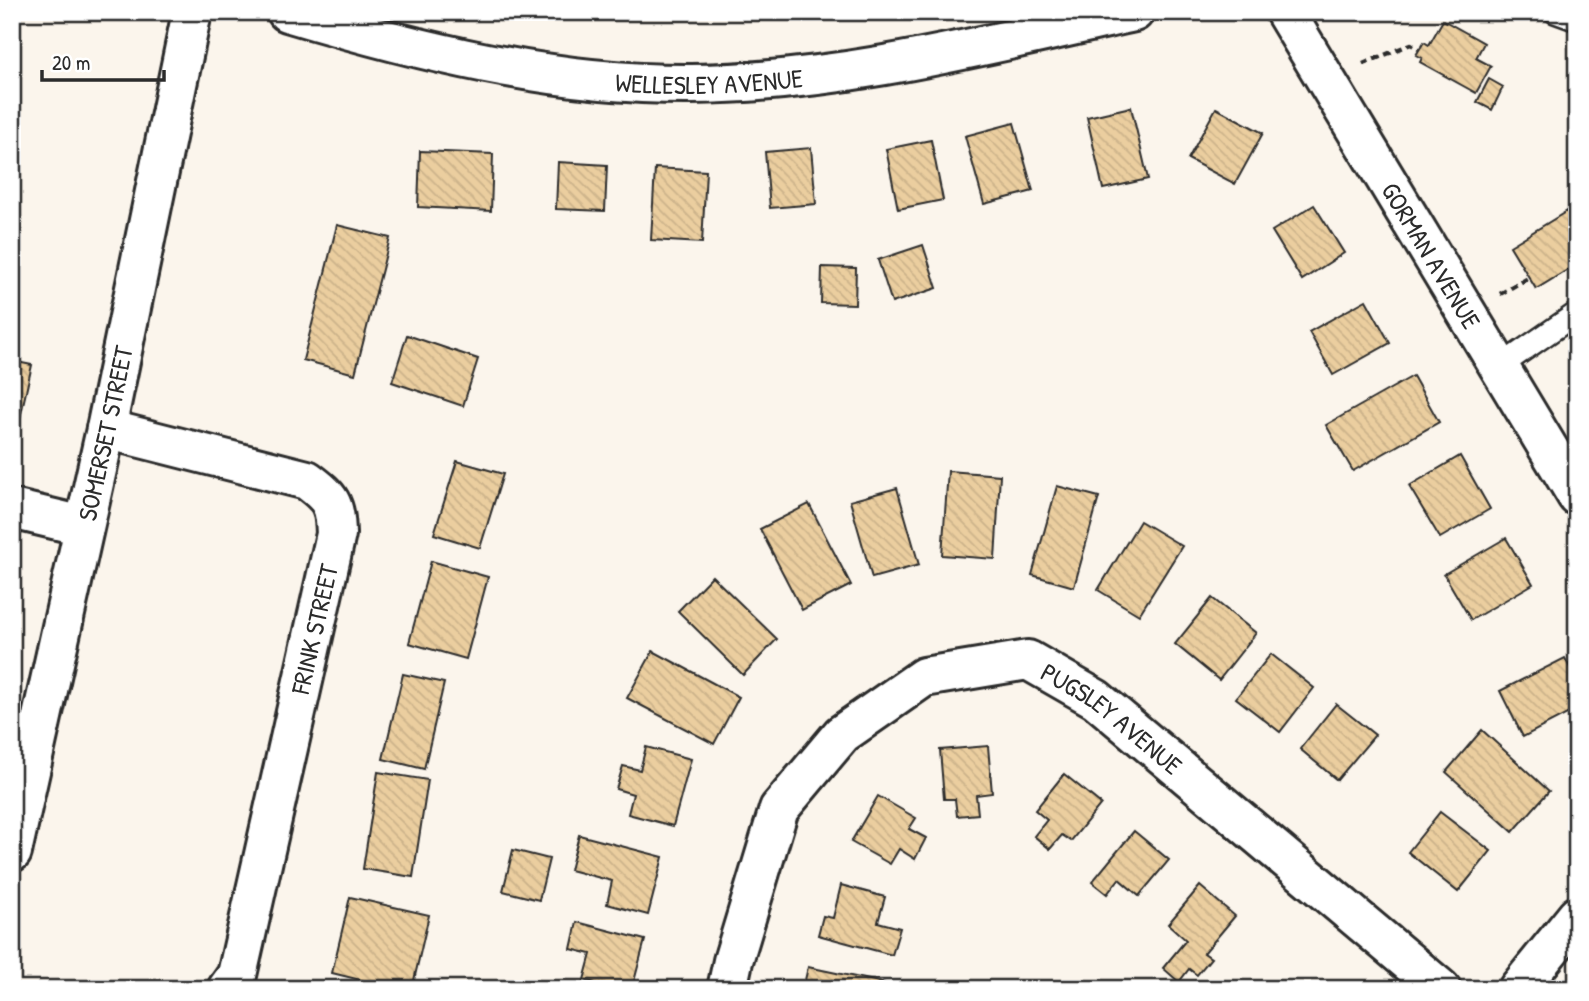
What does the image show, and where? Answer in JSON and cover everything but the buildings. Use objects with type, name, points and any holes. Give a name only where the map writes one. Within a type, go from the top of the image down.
[{"type":"street","name":"SOMERSET STREET","points":[[12,852],[106,429],[192,12]]},
{"type":"street","name":"WELLESLEY AVENUE","points":[[287,12],[371,37],[491,64],[613,82],[692,84],[825,73],[914,60],[1134,12]]},
{"type":"street","name":"GORMAN AVENUE","points":[[1285,12],[1577,496]]},
{"type":"street","name":"FRINK STREET","points":[[106,429],[307,480],[325,494],[335,511],[336,534],[237,975],[227,989]]},
{"type":"street","points":[[12,509],[83,526]]},
{"type":"street","name":"PUGSLEY AVENUE","points":[[727,989],[779,810],[842,734],[924,677],[1028,660],[1096,699],[1441,989]]},
{"type":"street","points":[[1518,989],[1577,916]]},
{"type":"lane","points":[[1555,12],[1577,20]]},
{"type":"lane","points":[[1499,367],[1577,313]]},
{"type":"path","points":[[1326,80],[1411,44],[1419,49]]}]
